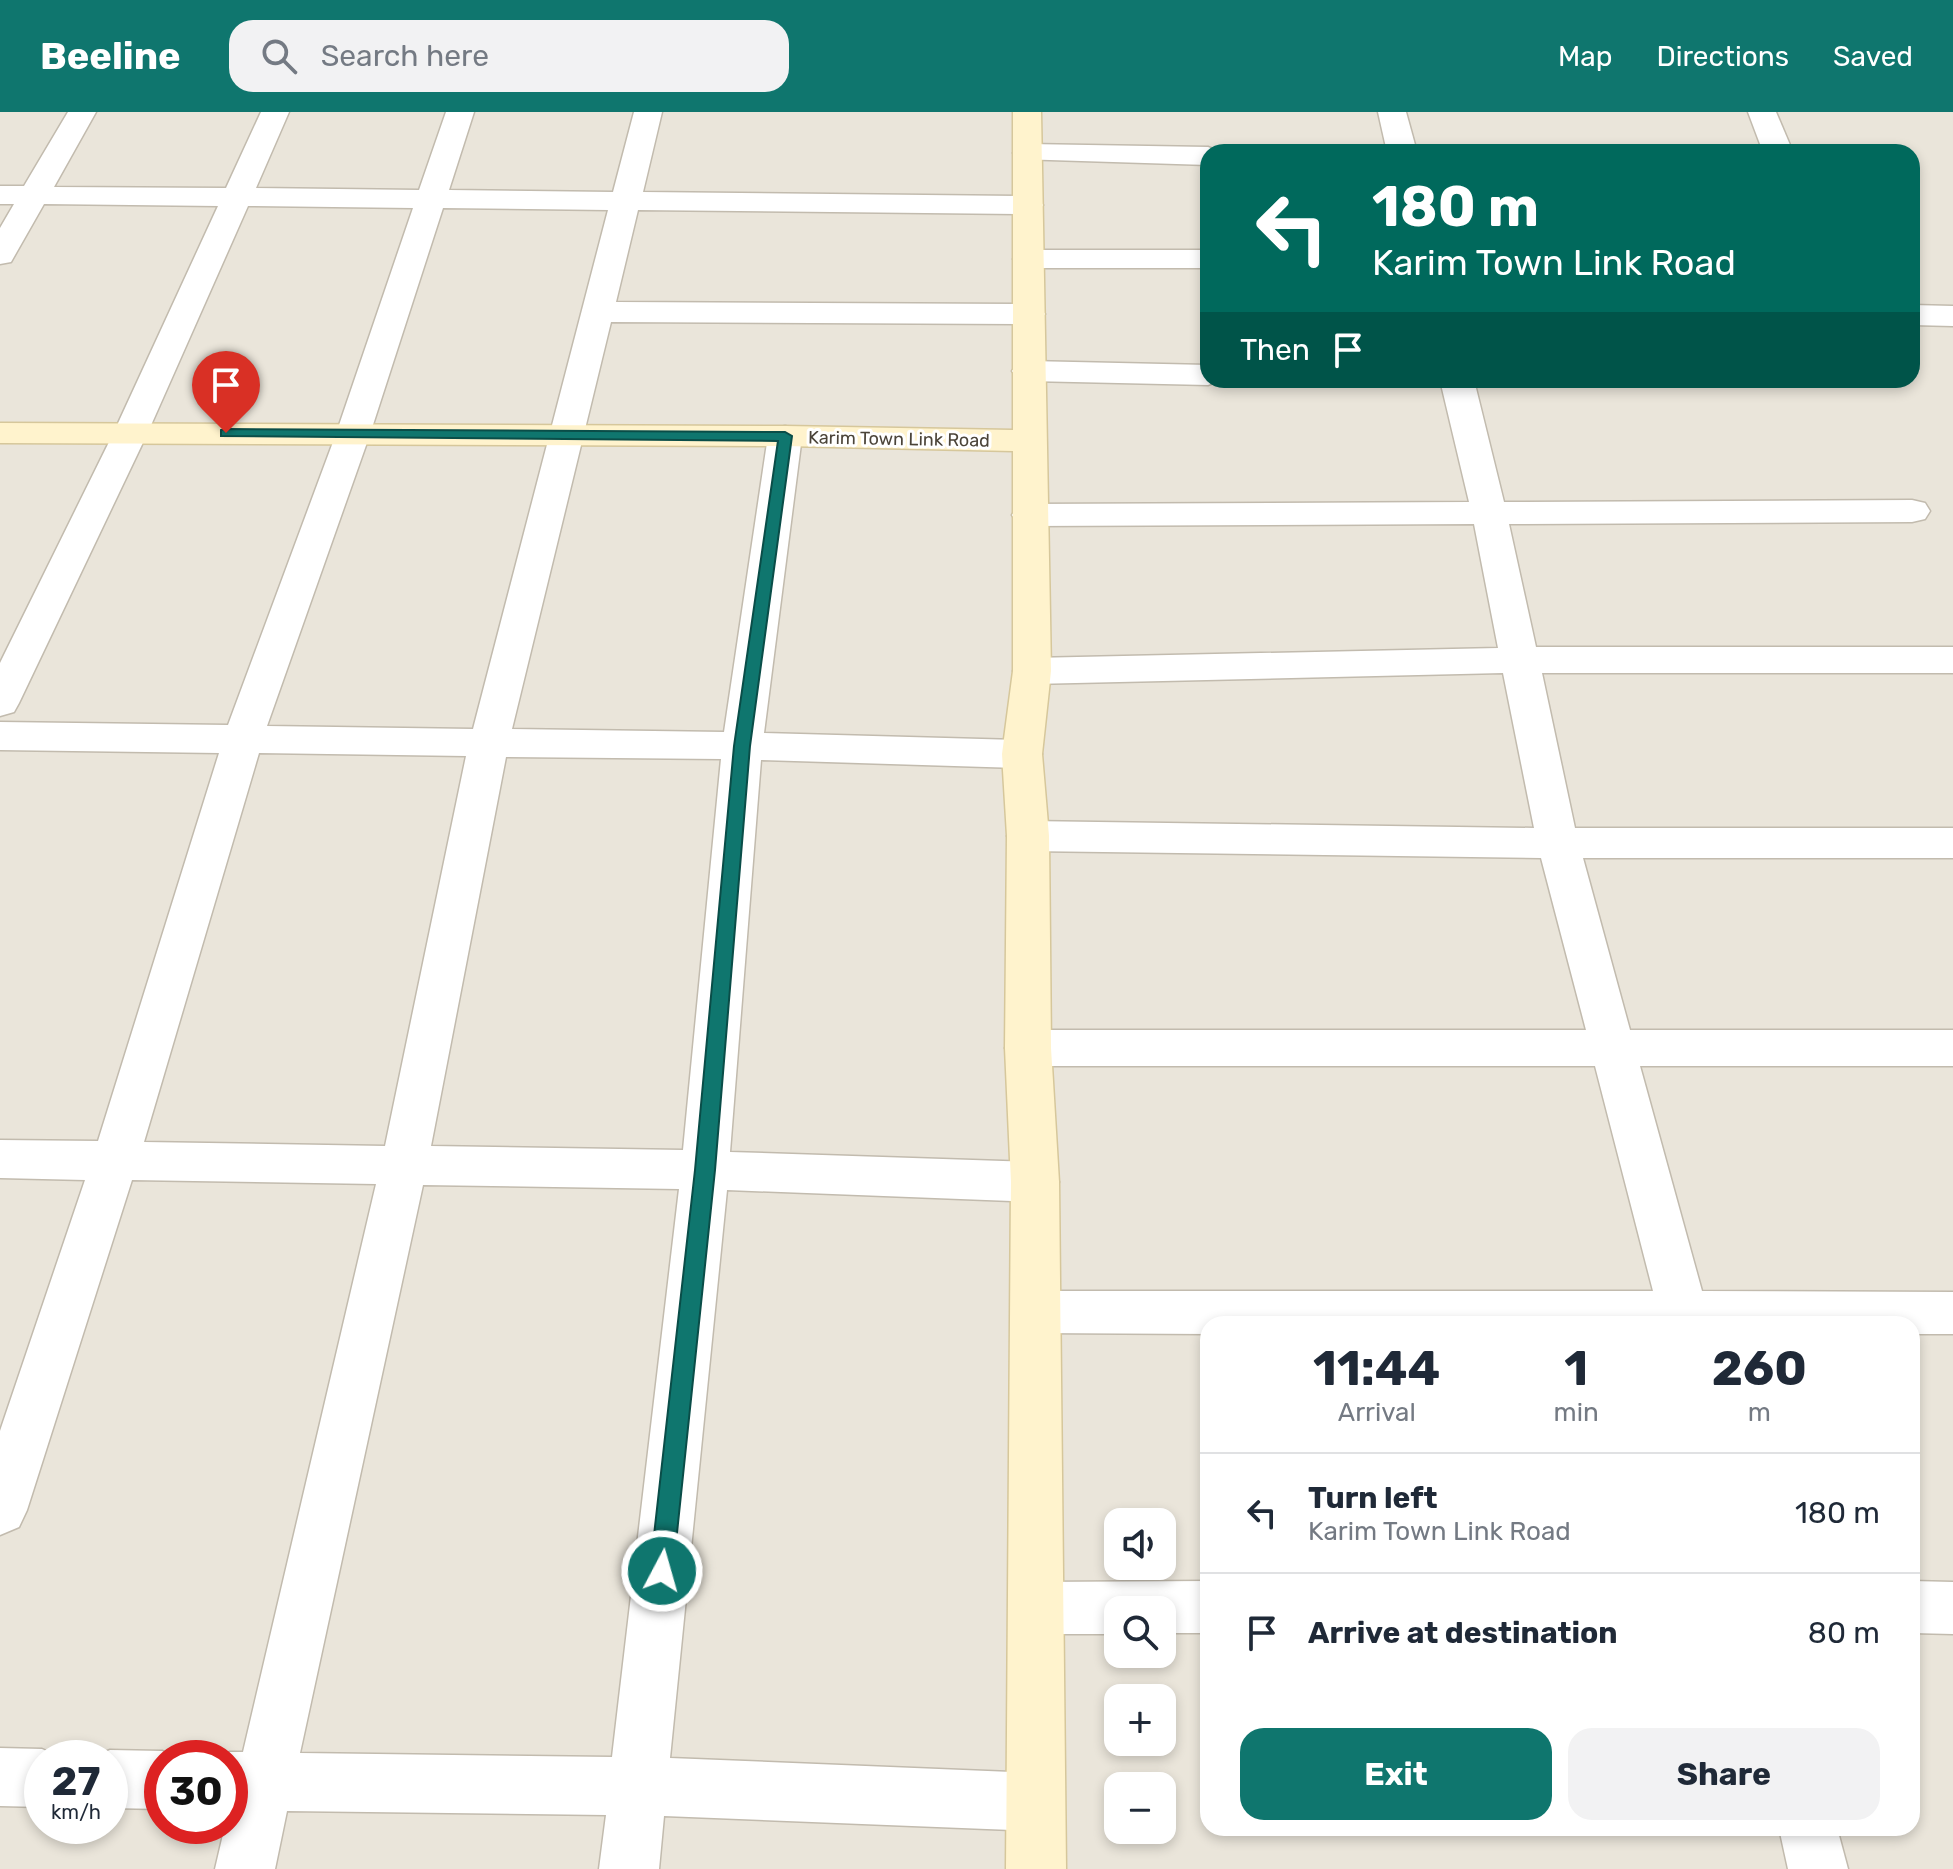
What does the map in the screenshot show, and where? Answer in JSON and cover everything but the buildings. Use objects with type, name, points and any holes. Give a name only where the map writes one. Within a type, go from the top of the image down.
[{"type":"street","points":[[0,255],[82,112]]},
{"type":"street","points":[[0,703],[131,432],[275,112]]},
{"type":"street","points":[[0,1510],[115,1161],[243,739],[353,434],[460,112]]},
{"type":"street","points":[[648,112],[489,742],[404,1166],[248,1781],[638,1786],[1034,1802]]},
{"type":"street","points":[[1392,112],[1400,144]]},
{"type":"street","points":[[1762,112],[1775,144]]},
{"type":"street","points":[[1036,1869],[1035,1182],[1028,1048],[1028,836],[1022,754],[1032,671],[1028,132],[1200,155]]},
{"type":"street","points":[[0,195],[1028,205]]},
{"type":"street","points":[[1029,259],[1200,259]]},
{"type":"street","points":[[598,312],[1029,314]]},
{"type":"street","points":[[1920,315],[1953,316]]},
{"type":"street","points":[[1029,371],[1200,375]]},
{"type":"street","points":[[1459,388],[1489,512],[1558,843],[1684,1316]]},
{"type":"street","name":"Karim Town Link Road","points":[[0,433],[785,436],[1030,441]]},
{"type":"street","points":[[629,1869],[705,1170],[742,746],[785,436]]},
{"type":"street","points":[[1030,515],[1912,511]]},
{"type":"street","points":[[1032,671],[1518,660],[1953,660]]},
{"type":"street","points":[[0,736],[742,746],[1022,754]]},
{"type":"street","points":[[1028,836],[1558,843],[1953,843]]},
{"type":"street","points":[[1028,1048],[1953,1048]]},
{"type":"street","points":[[0,1159],[705,1170],[1035,1182]]},
{"type":"street","points":[[1036,1312],[1554,1316]]},
{"type":"street","points":[[1751,1316],[1953,1313]]},
{"type":"street","points":[[1037,1608],[1200,1607]]},
{"type":"street","points":[[1920,1607],[1953,1608]]},
{"type":"street","points":[[0,1777],[24,1778]]},
{"type":"street","points":[[1810,1836],[1818,1869]]},
{"type":"street","points":[[245,1869],[246,1844]]},
{"type":"shaded area","points":[[0,112],[1953,112],[1953,1869],[0,1869]]},
{"type":"route","points":[[226,433],[785,436],[742,746],[705,1170],[662,1571]]}]
